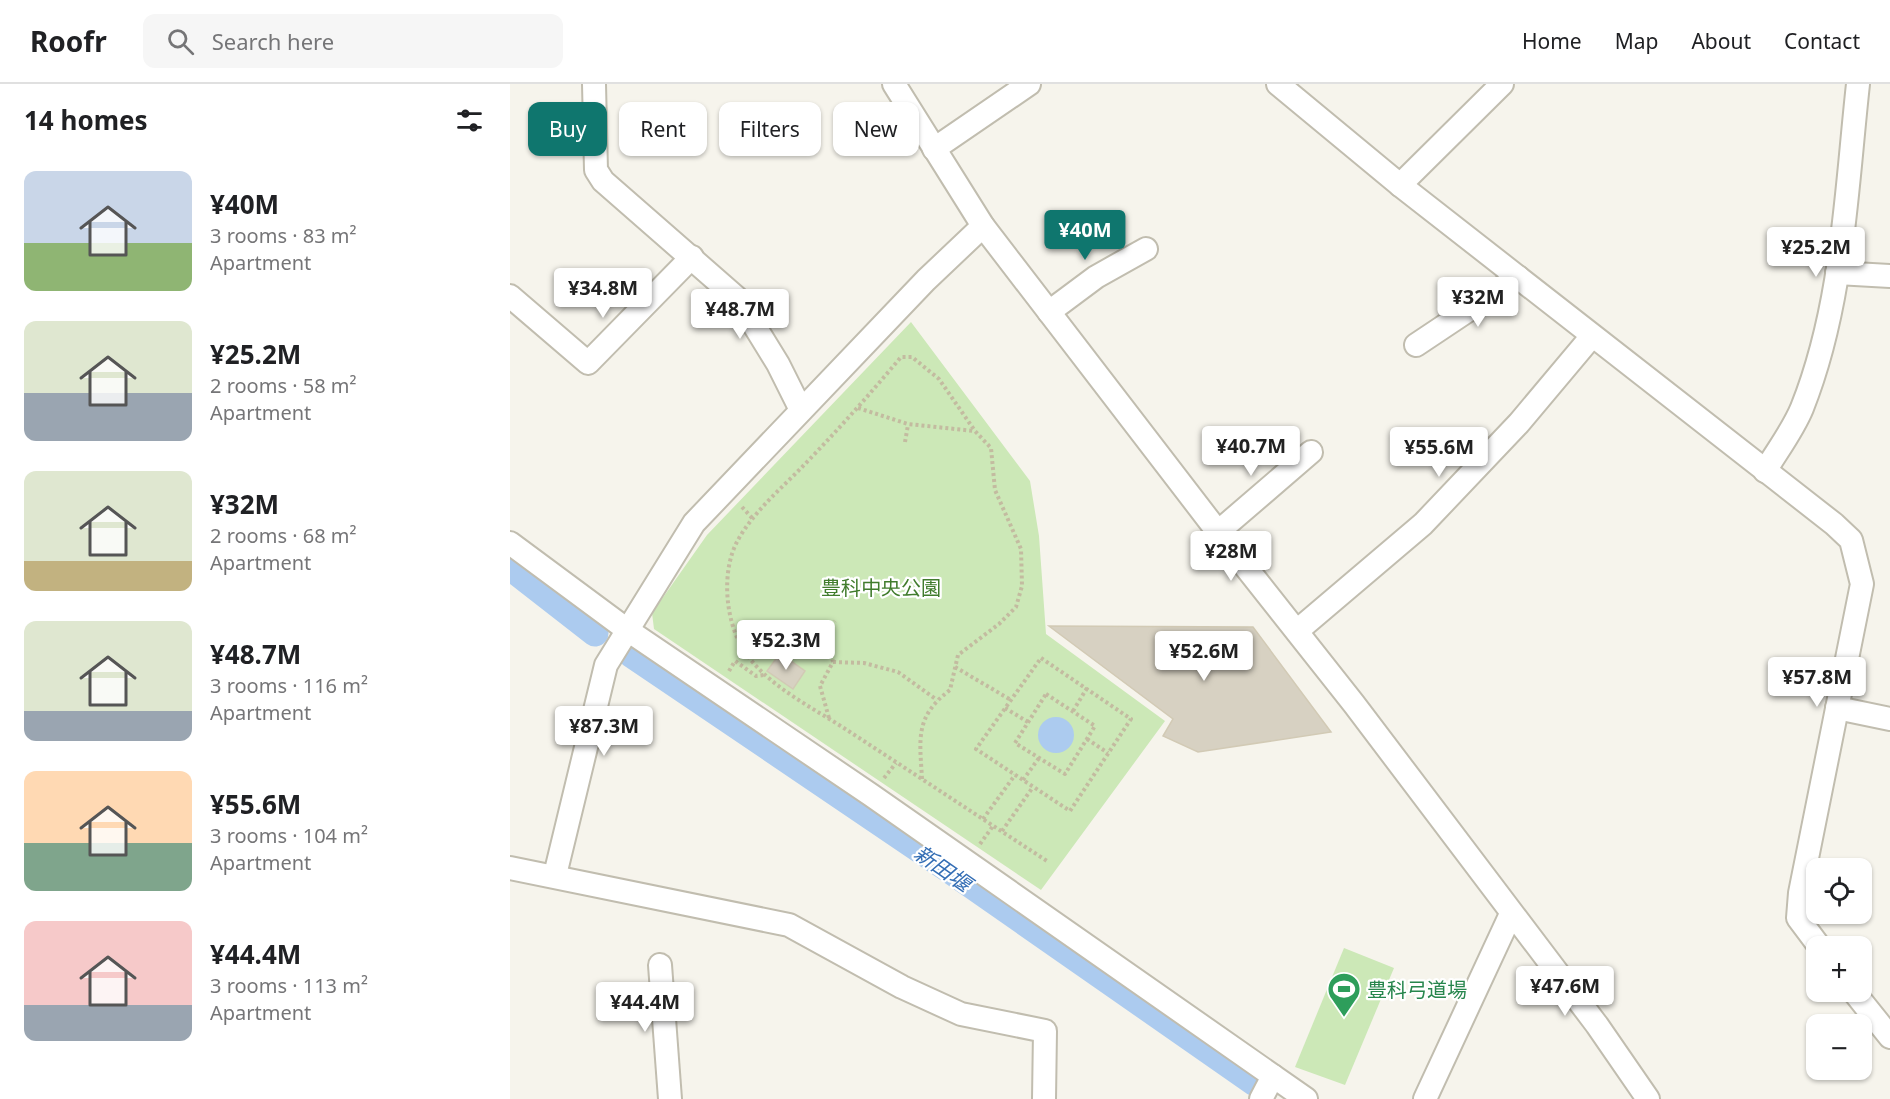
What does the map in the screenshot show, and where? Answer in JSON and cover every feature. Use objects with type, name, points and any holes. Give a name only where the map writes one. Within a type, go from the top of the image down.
[{"type":"street","points":[[594,84],[596,170],[603,181],[738,299],[778,364],[801,410]]},
{"type":"street","points":[[894,84],[982,226],[1354,704],[1597,1025],[1648,1099]]},
{"type":"street","points":[[934,149],[1029,84]]},
{"type":"street","points":[[1278,84],[1400,185],[1834,524],[1851,540],[1862,584],[1800,893],[1798,918],[1812,936]]},
{"type":"street","points":[[1400,185],[1502,84]]},
{"type":"street","points":[[1765,471],[1801,410],[1826,338],[1837,273],[1858,84]]},
{"type":"street","points":[[555,875],[606,664],[626,628],[694,523],[926,280],[982,226]]},
{"type":"street","points":[[1049,312],[1096,278],[1146,249]]},
{"type":"street","points":[[510,296],[588,363],[692,257]]},
{"type":"street","points":[[1837,273],[1890,276]]},
{"type":"street","points":[[1416,345],[1518,278]]},
{"type":"street","points":[[1297,632],[1423,524],[1519,423],[1592,336]]},
{"type":"street","points":[[1218,532],[1311,452]]},
{"type":"street","points":[[510,543],[626,628],[1306,1099]]},
{"type":"street","points":[[1837,708],[1890,719]]},
{"type":"street","points":[[510,868],[555,875],[789,925],[902,987],[961,1014],[1045,1031],[1044,1099]]},
{"type":"street","points":[[1425,1099],[1511,914]]},
{"type":"street","points":[[660,965],[670,1099]]},
{"type":"street","points":[[1862,1002],[1890,1036]]},
{"type":"street","points":[[1261,1099],[1274,1076]]},
{"type":"path","points":[[922,779],[920,728],[937,700],[950,690],[958,655],[999,624],[1016,607],[1022,586],[1021,549],[995,490],[991,448],[975,431],[939,379],[912,357],[901,357],[858,408],[753,519],[737,541],[728,573],[730,615],[743,648],[764,675],[830,718],[922,779],[983,819],[1002,831],[1047,861]]},
{"type":"path","points":[[858,408],[908,424],[975,431]]},
{"type":"path","points":[[905,441],[908,424]]},
{"type":"path","points":[[821,641],[835,621]]},
{"type":"path","points":[[743,648],[768,640],[793,638],[821,641],[830,649],[833,662],[820,686],[830,718]]},
{"type":"path","points":[[1041,658],[1131,719],[1070,811],[976,749],[1011,700],[1041,658]]},
{"type":"path","points":[[833,662],[864,663],[898,672],[937,700]]},
{"type":"path","points":[[956,667],[1011,700]]},
{"type":"path","points":[[1073,711],[1087,688]]},
{"type":"path","points":[[1046,694],[1095,726],[1065,774],[1015,743],[1028,722],[1046,694]]},
{"type":"path","points":[[1005,708],[1028,722]]},
{"type":"path","points":[[1087,739],[1108,753]]},
{"type":"path","points":[[1023,780],[1039,758]]},
{"type":"path","points":[[983,819],[1015,775]]},
{"type":"path","points":[[1002,831],[1033,787]]},
{"type":"green space","name":"豊科中央公園","points":[[911,322],[1030,481],[1039,536],[1046,634],[1165,721],[1041,890],[654,629],[652,613],[707,535]]},
{"type":"green space","name":"豊科弓道場","points":[[1344,948],[1394,968],[1345,1085],[1295,1067]]},
{"type":"water","points":[[1056,717],[1069,722],[1074,735],[1069,748],[1056,753],[1043,748],[1038,735],[1043,722]]},
{"type":"building","points":[[1049,626],[1253,627],[1331,732],[1198,752],[1163,736],[1173,719]]},
{"type":"building","points":[[780,653],[805,671],[793,689],[767,671]]},
{"type":"waterway","name":"新田堰","points":[[510,567],[595,633]]},
{"type":"waterway","name":"新田堰","points":[[631,654],[947,868],[1255,1083]]},
{"type":"place","name":"豊科弓道場","points":[[1344,1018]]}]
